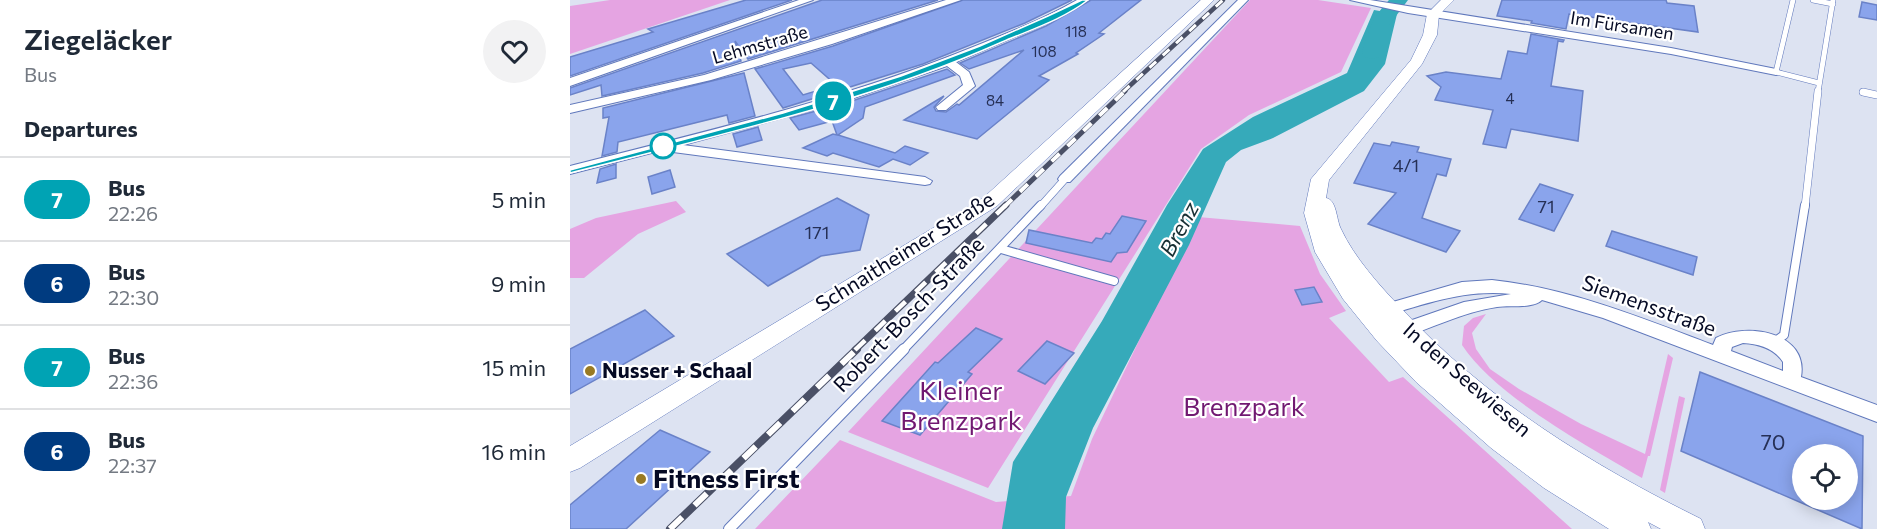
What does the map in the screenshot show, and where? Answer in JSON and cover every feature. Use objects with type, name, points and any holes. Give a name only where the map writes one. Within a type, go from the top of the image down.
[{"type":"street","points":[[570,82],[808,0]]},
{"type":"street","name":"Lehmstraße","points":[[570,109],[707,78],[828,42],[956,0]]},
{"type":"street","points":[[570,170],[786,115],[948,62],[1051,18],[1084,0]]},
{"type":"street","name":"Schnaitheimer Straße","points":[[570,460],[990,202],[1208,0]]},
{"type":"street","name":"Robert-Bosch-Straße","points":[[1065,179],[1243,0]]},
{"type":"street","name":"Im Fürsamen","points":[[1355,0],[1412,11],[1670,50],[1776,72]]},
{"type":"street","points":[[1433,14],[1448,0]]},
{"type":"street","name":"In den Seewiesen","points":[[1433,14],[1430,35],[1417,61],[1328,166],[1316,187],[1313,197],[1314,225],[1330,262],[1495,435],[1567,487],[1636,529]]},
{"type":"street","points":[[942,107],[969,86],[965,74],[948,62]]},
{"type":"street","points":[[663,147],[925,181]]},
{"type":"street","name":"Siemensstraße","points":[[1378,312],[1448,291],[1477,286],[1522,289],[1609,313],[1877,414]]},
{"type":"street","name":"Siemensstraße","points":[[1396,333],[1491,300],[1563,299]]},
{"type":"street","name":"In den Seewiesen","points":[[1396,333],[1530,436],[1603,484],[1690,529]]},
{"type":"street","name":"Siemensstraße","points":[[1721,355],[1723,343],[1735,337],[1754,337],[1773,343]]},
{"type":"street","points":[[1773,343],[1787,352],[1794,364],[1791,381]]},
{"type":"lane","points":[[1793,0],[1776,72],[1819,83]]},
{"type":"lane","points":[[1773,343],[1784,335],[1808,185],[1819,83],[1833,2],[1813,0]]},
{"type":"lane","points":[[1863,92],[1877,95]]},
{"type":"lane","name":"Robert-Bosch-Straße","points":[[729,529],[1001,249],[1065,179]]},
{"type":"lane","points":[[1001,249],[1114,281]]},
{"type":"green space","points":[[610,0],[730,0],[570,54],[570,6]]},
{"type":"green space","name":"Kleiner Brenzpark","points":[[1250,0],[1318,0],[1371,8],[1341,72],[1249,115],[1201,149],[988,488],[848,432]]},
{"type":"green space","points":[[676,201],[686,212],[638,234],[584,278],[570,278],[570,229],[596,218]]},
{"type":"green space","name":"Brenzpark","points":[[1198,217],[1300,226],[1320,274],[1346,311],[1329,318],[1389,382],[1403,377],[1572,529],[755,529],[840,440],[996,502],[1071,496],[1092,439]]},
{"type":"green space","points":[[1486,314],[1472,333],[1476,349],[1490,369],[1519,389],[1581,424],[1645,454],[1668,354],[1673,358],[1650,456],[1648,456],[1642,478],[1544,419],[1497,383],[1477,364],[1462,345],[1464,326],[1473,318]]},
{"type":"green space","points":[[1679,396],[1685,398],[1665,493],[1660,490]]},
{"type":"water","points":[[1374,10],[1397,14],[1385,64],[1364,91],[1273,138],[1241,150],[1226,162],[1189,245],[1093,428],[1066,497],[1065,529],[1002,529],[1013,462],[1102,321],[1167,205],[1203,149],[1253,117],[1347,73]]},
{"type":"building","points":[[746,0],[792,0],[570,76],[570,57],[653,32],[648,29]]},
{"type":"building","points":[[822,0],[938,0],[748,59],[735,41],[741,61],[703,73],[602,96],[601,85],[570,95],[570,88]]},
{"type":"building","points":[[963,0],[1072,0],[1025,23],[923,64],[783,108],[755,69],[833,46]],"holes":[[[811,63],[836,85],[803,95],[783,69]]]},
{"type":"building","points":[[1091,0],[1141,0],[1099,33],[1104,34],[1076,53],[1078,54],[1039,76],[1049,80],[977,139],[904,120],[944,96],[934,107],[936,111],[946,112],[957,104],[959,105],[1024,50],[969,69],[960,63],[1046,26]]},
{"type":"building","points":[[1502,0],[1666,0],[1667,3],[1694,6],[1698,32],[1569,14],[1566,29],[1497,16]]},
{"type":"building","points":[[1862,2],[1877,5],[1877,20],[1859,17]]},
{"type":"building","points":[[1531,34],[1564,40],[1563,42],[1558,41],[1551,86],[1583,91],[1578,141],[1511,129],[1506,148],[1483,144],[1493,110],[1435,100],[1441,87],[1427,76],[1446,72],[1501,79],[1508,51],[1527,54]]},
{"type":"building","points":[[947,69],[955,75],[865,107],[863,118],[838,135],[895,153],[905,146],[928,153],[910,165],[893,159],[879,167],[833,153],[827,156],[803,148],[833,134],[837,135],[832,121],[799,130],[790,118],[846,103]]},
{"type":"building","points":[[744,73],[755,116],[729,123],[727,115],[618,142],[617,152],[602,156],[609,117],[603,118],[603,108]]},
{"type":"building","points":[[758,127],[762,140],[737,147],[733,134]]},
{"type":"building","points":[[1392,142],[1419,147],[1417,152],[1451,159],[1446,176],[1437,174],[1422,218],[1460,231],[1446,252],[1368,224],[1396,193],[1354,183],[1374,143],[1390,146]]},
{"type":"building","points":[[616,164],[616,178],[597,183],[600,169]]},
{"type":"building","points":[[670,170],[675,187],[652,194],[648,177]]},
{"type":"building","points":[[1540,184],[1573,195],[1554,231],[1519,219]]},
{"type":"building","points":[[837,198],[869,215],[860,250],[821,256],[768,286],[727,254]]},
{"type":"building","points":[[1122,216],[1146,221],[1127,252],[1117,253],[1111,262],[1026,243],[1029,230],[1092,243],[1096,238],[1102,239],[1106,233],[1110,234]]},
{"type":"building","points":[[1612,231],[1697,257],[1693,275],[1606,246]]},
{"type":"building","points":[[1314,287],[1322,302],[1302,305],[1295,290]]},
{"type":"building","name":"Nusser + Schaal","points":[[645,310],[674,336],[570,394],[570,349]]},
{"type":"building","points":[[976,328],[1002,339],[968,372],[972,374],[920,435],[882,421],[935,362],[938,363]]},
{"type":"building","points":[[1047,341],[1074,353],[1045,384],[1018,371]]},
{"type":"building","points":[[1700,372],[1863,436],[1862,529],[1818,510],[1858,510],[1858,444],[1792,444],[1792,499],[1681,451]]},
{"type":"building","name":"Fitness First","points":[[660,430],[710,452],[626,529],[570,529],[570,505]]},
{"type":"waterway","name":"Brenz","points":[[1372,53],[1381,24],[1399,0]]},
{"type":"railway","points":[[1123,92],[1223,0]]},
{"type":"railway","points":[[1004,207],[1125,91]]},
{"type":"railway","points":[[855,350],[1006,205]]},
{"type":"railway","points":[[670,529],[857,349]]},
{"type":"bus line","name":"7","points":[[570,170],[786,115],[846,97],[983,48],[1051,18],[1084,0]]},
{"type":"place","name":"Nusser + Schaal","points":[[590,371]]},
{"type":"place","name":"Fitness First","points":[[641,479]]}]
